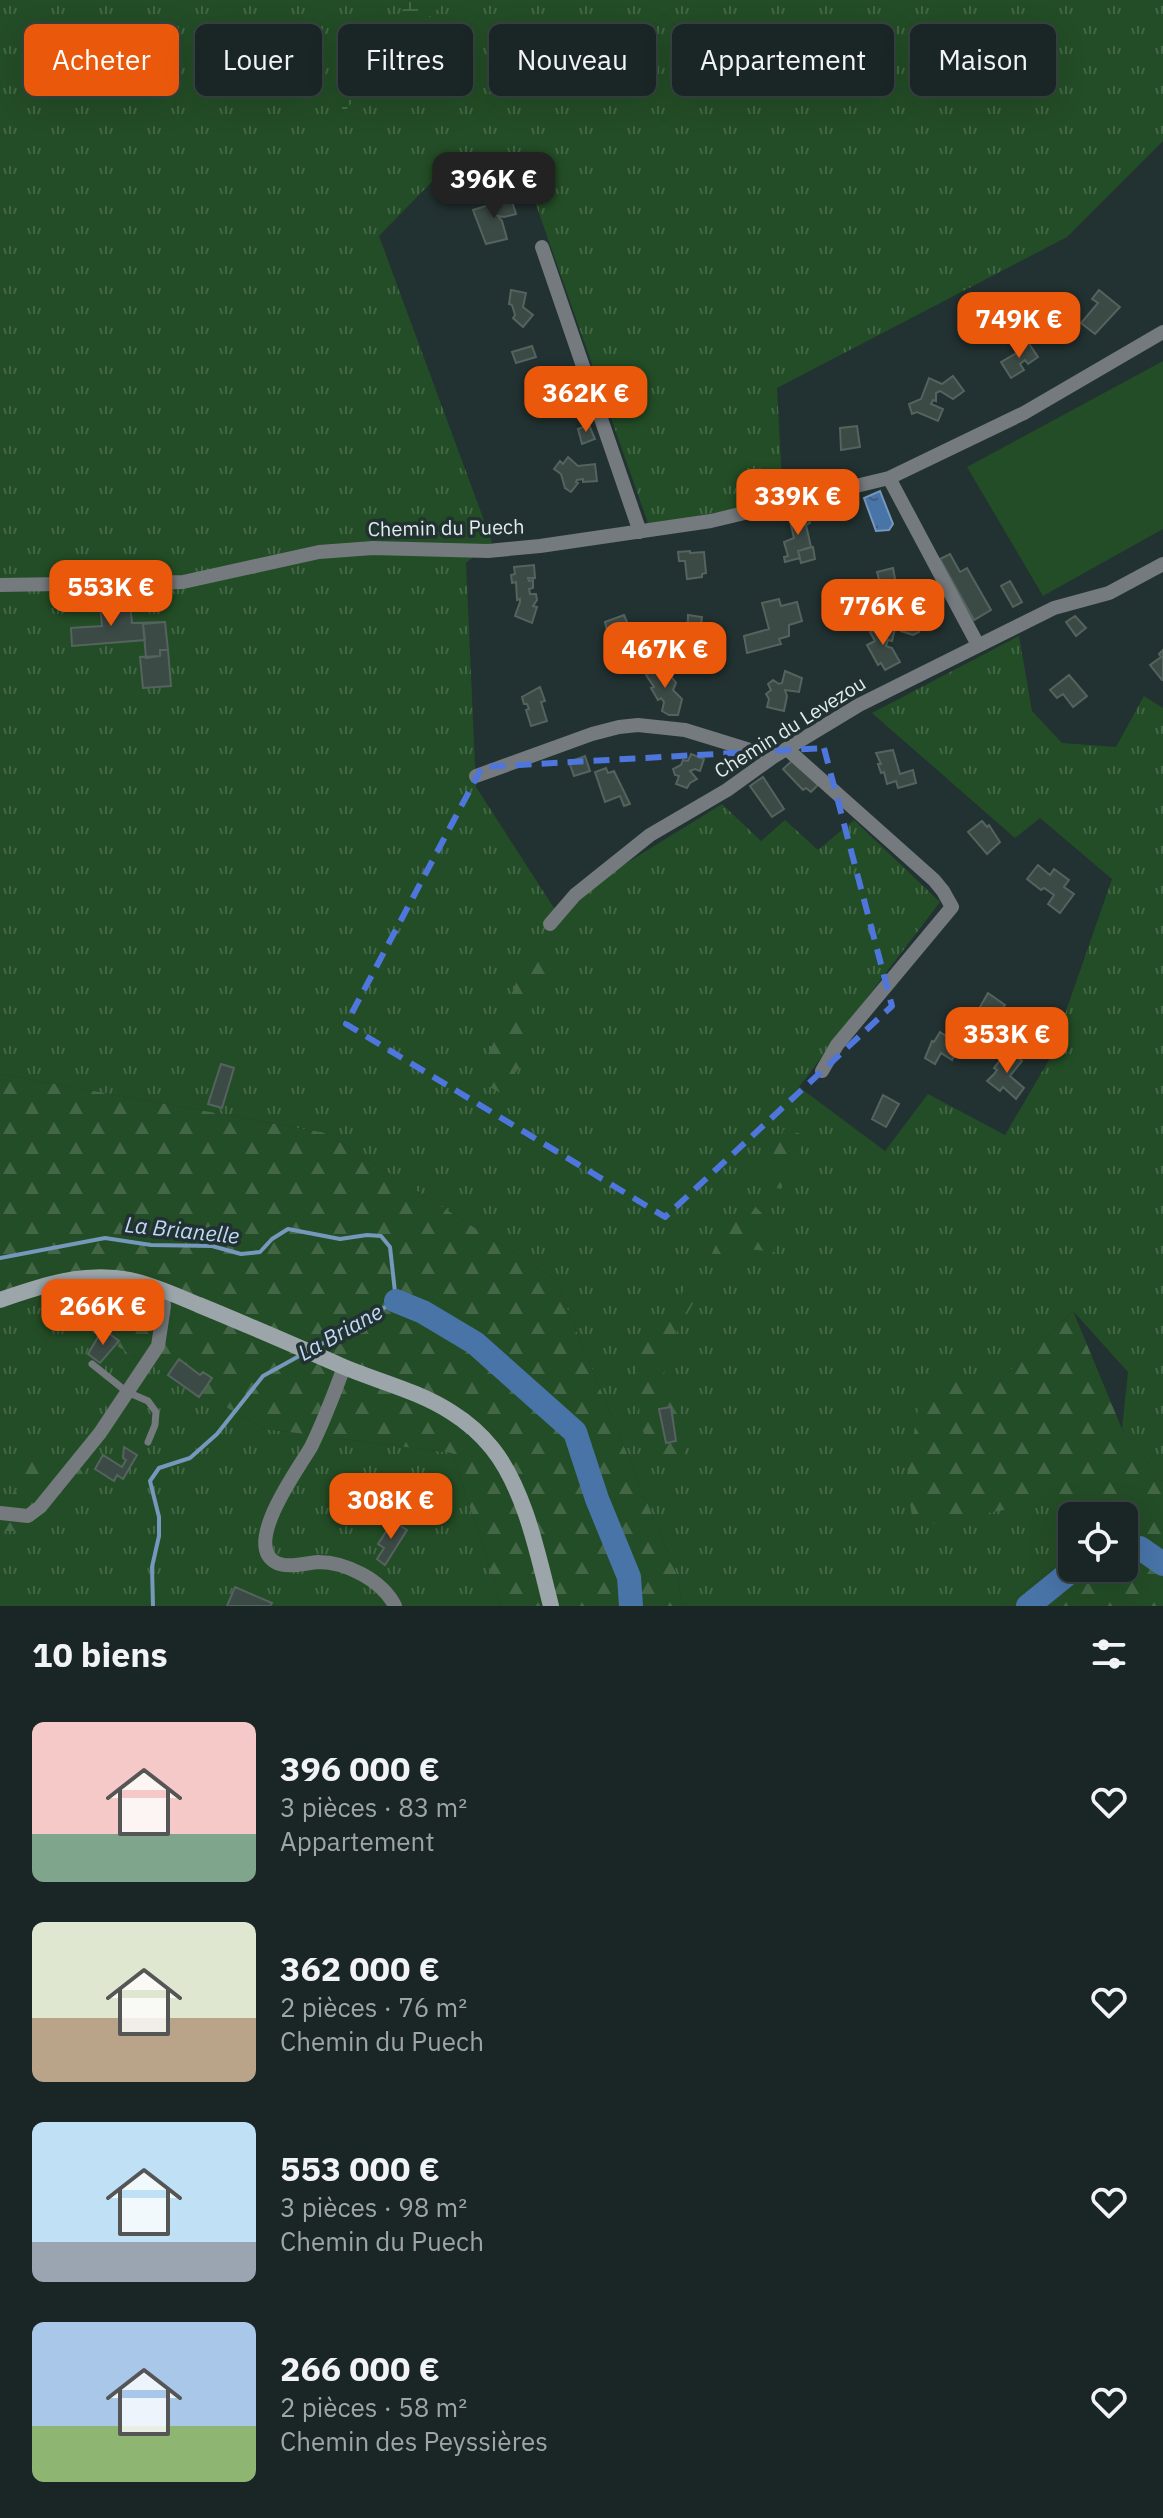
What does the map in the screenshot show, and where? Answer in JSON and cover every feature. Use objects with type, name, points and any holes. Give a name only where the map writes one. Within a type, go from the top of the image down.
[{"type":"main road","points":[[0,1300],[44,1284],[101,1277],[132,1280],[300,1346],[449,1410],[474,1428],[494,1450],[520,1501],[551,1606]]},
{"type":"street","points":[[542,247],[640,532]]},
{"type":"street","name":"Chemin du Puech","points":[[0,585],[183,582],[319,552],[373,548],[488,551],[711,521],[889,478],[1024,413],[1163,332]]},
{"type":"street","points":[[889,478],[978,645]]},
{"type":"street","name":"Chemin du Levezou","points":[[550,924],[575,895],[644,833],[727,790],[773,757],[859,705],[1054,608],[1109,593],[1163,564]]},
{"type":"street","points":[[476,776],[592,734],[638,725],[685,730],[773,757]]},
{"type":"street","points":[[787,749],[934,880],[952,907],[837,1045],[822,1071]]},
{"type":"street","points":[[0,1513],[28,1516],[40,1507],[100,1433],[158,1346],[163,1291]]},
{"type":"street","points":[[344,1367],[311,1447],[278,1500],[267,1528],[265,1546],[268,1556],[277,1564],[319,1562],[349,1567],[367,1577],[395,1606]]},
{"type":"lane","points":[[92,1364],[127,1392],[148,1401],[156,1412],[148,1442]]},
{"type":"highlighted area","points":[[824,748],[892,1006],[665,1217],[346,1024],[482,767]]},
{"type":"green space","points":[[0,0],[1163,0],[1163,141],[1067,237],[777,388],[783,499],[649,526],[528,182],[455,158],[379,236],[492,542],[466,563],[476,787],[554,908],[722,804],[761,841],[785,820],[818,850],[854,820],[940,902],[799,1087],[885,1151],[928,1094],[1005,1135],[1049,1060],[1112,879],[1040,818],[1015,838],[872,713],[1019,636],[1032,711],[1062,743],[1116,747],[1144,696],[1163,708],[1163,1481],[1122,1429],[1128,1372],[1073,1311],[995,1385],[1099,1492],[1097,1502],[1058,1502],[1058,1563],[1005,1606],[683,1606],[677,1575],[555,1279],[326,1133],[0,1074]]},
{"type":"green space","points":[[411,0],[447,0],[423,24],[390,24]]},
{"type":"green space","points":[[339,96],[357,96],[345,111],[332,107]]},
{"type":"green space","points":[[1163,361],[1163,529],[1043,596],[967,467]]},
{"type":"green space","points":[[559,935],[530,1014],[523,1062],[501,1093],[478,1081],[533,939]]},
{"type":"green space","points":[[0,1074],[326,1133],[555,1279],[677,1575],[683,1606],[502,1606],[452,1453],[265,1429],[38,1302],[0,1303]]},
{"type":"green space","points":[[784,1129],[807,1136],[781,1189],[761,1184]]},
{"type":"green space","points":[[749,1200],[767,1219],[774,1252],[748,1249],[717,1270],[710,1258],[719,1238]]},
{"type":"green space","points":[[692,1280],[695,1300],[671,1342],[664,1374],[684,1424],[685,1473],[651,1461],[640,1419],[636,1352]]},
{"type":"green space","points":[[38,1302],[265,1429],[452,1453],[502,1606],[0,1606],[0,1303]]},
{"type":"green space","points":[[1073,1311],[1122,1429],[1163,1481],[1163,1606],[1005,1606],[1058,1563],[1058,1582],[1138,1582],[1138,1502],[1097,1502],[1099,1492],[914,1527],[906,1481],[924,1373],[995,1385]]},
{"type":"green space","points":[[66,1454],[88,1467],[42,1531],[0,1531],[1,1502],[20,1488],[23,1462]]},
{"type":"water","points":[[880,491],[893,524],[889,530],[876,531],[864,498]]},
{"type":"building","points":[[511,198],[516,214],[498,216],[507,239],[486,244],[473,210]]},
{"type":"building","points":[[511,290],[526,293],[523,307],[533,315],[523,327],[513,318],[515,315],[509,304]]},
{"type":"building","points":[[1099,290],[1120,307],[1095,334],[1081,323],[1098,303],[1092,299]]},
{"type":"building","points":[[1028,342],[1038,357],[1028,364],[1025,360],[1020,364],[1024,370],[1011,378],[1001,362],[1020,351],[1018,348]]},
{"type":"building","points":[[532,346],[536,357],[516,363],[512,352]]},
{"type":"building","points":[[953,376],[964,391],[953,399],[940,391],[936,393],[936,401],[933,400],[931,404],[943,409],[938,421],[917,412],[912,414],[909,404],[921,399],[929,378],[942,384]]},
{"type":"building","points":[[539,378],[545,383],[556,379],[555,393],[559,397],[562,393],[580,393],[582,413],[564,408],[565,403],[555,400],[554,405],[537,409],[534,400],[541,397],[542,391],[531,385]]},
{"type":"building","points":[[589,425],[595,439],[582,444],[578,429]]},
{"type":"building","points":[[857,426],[860,447],[841,450],[840,428]]},
{"type":"building","points":[[568,457],[578,466],[595,464],[597,481],[577,480],[571,492],[565,488],[561,474],[554,469]]},
{"type":"building","points":[[808,512],[810,523],[806,525],[811,547],[798,551],[800,558],[785,562],[784,557],[788,556],[784,542],[794,538],[789,517]]},
{"type":"building","points":[[813,547],[815,559],[801,563],[798,551]]},
{"type":"building","points":[[678,552],[704,552],[706,573],[702,577],[687,579],[685,561],[679,561]]},
{"type":"building","points":[[950,554],[960,572],[967,568],[991,610],[974,620],[940,559]]},
{"type":"building","points":[[534,565],[535,578],[528,578],[529,581],[533,580],[530,594],[536,594],[537,600],[533,606],[537,607],[532,623],[515,616],[520,599],[517,600],[516,582],[512,583],[511,575],[515,574],[514,567]]},
{"type":"building","points":[[893,568],[897,589],[913,584],[916,593],[907,595],[908,601],[903,603],[902,597],[874,605],[871,595],[874,589],[881,587],[877,572]]},
{"type":"building","points":[[1010,581],[1022,602],[1013,607],[1001,586]]},
{"type":"building","points":[[779,599],[781,606],[797,602],[802,621],[789,625],[789,636],[779,639],[781,644],[747,653],[744,636],[769,629],[762,603]]},
{"type":"building","points":[[130,603],[132,623],[165,622],[143,624],[145,640],[72,646],[71,628],[102,626],[100,605]]},
{"type":"building","points":[[624,615],[630,629],[646,624],[652,640],[628,649],[611,645],[614,631],[607,630],[605,622]]},
{"type":"building","points":[[688,615],[702,617],[699,652],[684,650]]},
{"type":"building","points":[[1075,616],[1086,628],[1076,636],[1066,622]]},
{"type":"building","points":[[905,618],[921,624],[919,632],[913,635],[901,631]]},
{"type":"building","points":[[165,622],[168,650],[160,650],[160,656],[146,658],[143,624]]},
{"type":"building","points":[[884,625],[895,629],[892,641],[888,640],[886,646],[892,648],[900,662],[885,670],[881,663],[878,665],[867,645],[875,641],[870,632]]},
{"type":"building","points":[[160,650],[168,650],[171,686],[143,688],[140,657],[160,656]]},
{"type":"building","points":[[1163,650],[1162,680],[1150,665],[1161,657],[1159,654]]},
{"type":"building","points":[[663,665],[676,683],[673,690],[682,699],[678,715],[662,711],[664,702],[661,698],[658,700],[646,675]]},
{"type":"building","points":[[785,671],[802,678],[799,692],[785,690],[784,711],[767,707],[769,699],[766,694],[771,690],[768,684],[773,680],[782,683]]},
{"type":"building","points":[[1069,675],[1087,696],[1073,707],[1063,694],[1057,698],[1050,690]]},
{"type":"building","points":[[540,687],[547,721],[531,726],[526,710],[529,709],[522,697]]},
{"type":"building","points":[[893,750],[900,774],[913,770],[916,783],[898,788],[896,781],[887,784],[876,753]]},
{"type":"building","points":[[691,754],[704,759],[700,771],[690,771],[697,779],[687,788],[676,784],[679,776],[673,769],[683,760],[688,761]]},
{"type":"building","points":[[585,756],[590,771],[574,776],[569,762]]},
{"type":"building","points":[[793,760],[818,785],[811,792],[806,788],[803,790],[783,769]]},
{"type":"building","points":[[606,768],[608,773],[614,771],[630,804],[624,806],[620,796],[605,802],[595,772]]},
{"type":"building","points":[[763,777],[784,809],[772,817],[750,786]]},
{"type":"building","points":[[982,821],[987,827],[989,825],[1000,842],[987,854],[968,832]]},
{"type":"building","points":[[1038,865],[1050,875],[1054,869],[1069,880],[1064,887],[1074,894],[1060,913],[1048,904],[1054,895],[1027,879]]},
{"type":"building","points":[[988,993],[1005,1005],[985,1033],[971,1023]]},
{"type":"building","points":[[940,1032],[959,1047],[963,1038],[970,1043],[963,1055],[957,1051],[952,1060],[941,1053],[935,1064],[925,1058],[932,1041]]},
{"type":"building","points":[[1008,1050],[1022,1061],[1010,1076],[1024,1088],[1016,1099],[1003,1087],[1000,1091],[987,1081]]},
{"type":"building","points":[[221,1064],[234,1068],[222,1108],[208,1104]]},
{"type":"building","points":[[883,1095],[899,1104],[886,1127],[872,1119]]},
{"type":"building","points":[[106,1331],[119,1341],[100,1363],[88,1354],[98,1337]]},
{"type":"building","points":[[179,1359],[200,1375],[203,1372],[212,1378],[199,1397],[168,1375]]},
{"type":"building","points":[[671,1407],[676,1441],[666,1443],[659,1409]]},
{"type":"building","points":[[124,1447],[137,1455],[123,1479],[117,1475],[114,1481],[95,1469],[103,1455],[122,1467],[126,1460],[123,1458]]},
{"type":"building","points":[[393,1521],[407,1530],[385,1565],[377,1559],[384,1548],[378,1544]]},
{"type":"building","points":[[235,1587],[272,1603],[270,1606],[227,1606]]},
{"type":"waterway","name":"La Brianelle","points":[[0,1258],[105,1238],[151,1245],[212,1246],[241,1254],[260,1252],[272,1239],[288,1229],[340,1239],[381,1236],[390,1247],[396,1301],[313,1349]]},
{"type":"waterway","name":"La Briane","points":[[396,1301],[423,1312],[475,1343],[575,1432],[597,1499],[629,1577],[631,1606]]},
{"type":"waterway","name":"La Briane","points":[[153,1606],[152,1567],[159,1536],[159,1517],[150,1481],[159,1468],[190,1458],[217,1434],[263,1376],[301,1355]]},
{"type":"waterway","name":"La Briane","points":[[1138,1548],[1163,1564]]},
{"type":"waterway","name":"La Briane","points":[[1028,1606],[1058,1582]]}]
